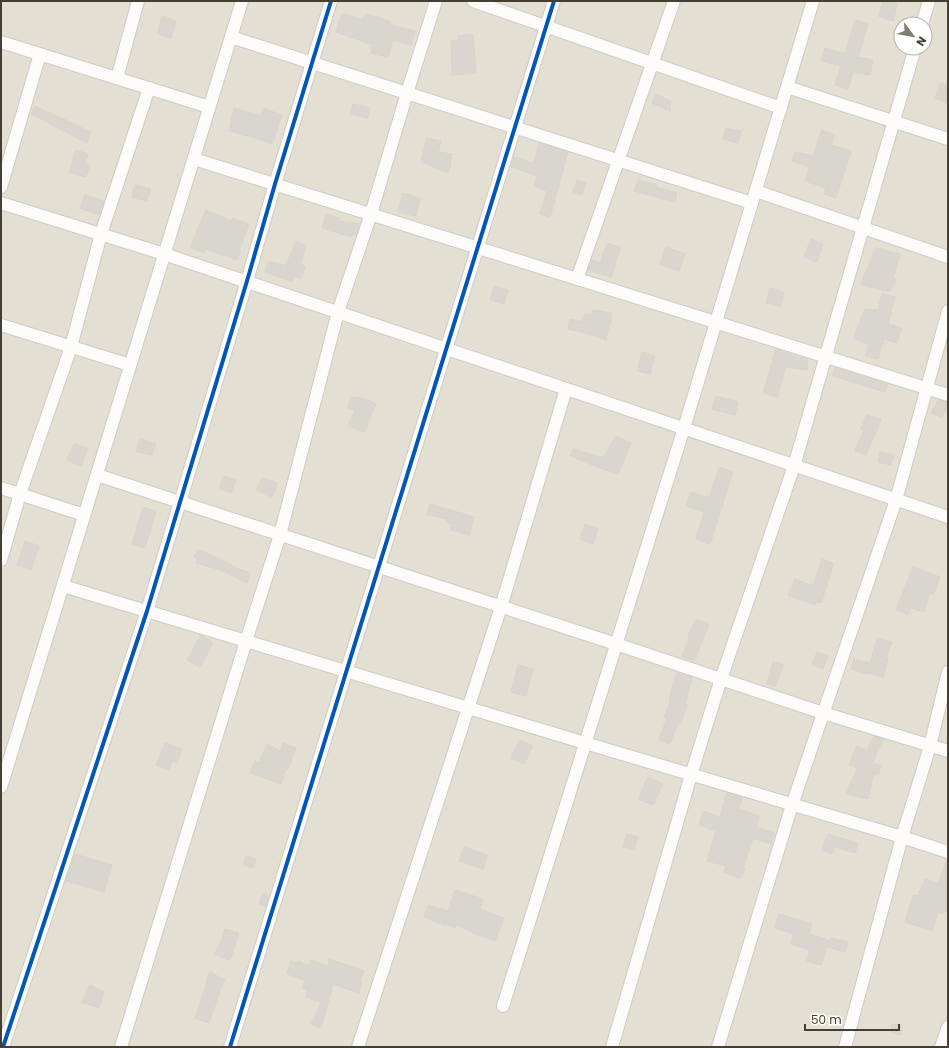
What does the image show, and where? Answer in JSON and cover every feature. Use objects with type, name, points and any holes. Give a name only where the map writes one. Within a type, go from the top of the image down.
[{"type":"street","points":[[117,78],[138,1]]},
{"type":"street","points":[[1,787],[242,1]]},
{"type":"street","points":[[3,1047],[147,611],[331,1]]},
{"type":"street","points":[[121,1047],[280,535],[338,312],[371,214],[436,1]]},
{"type":"street","points":[[473,1],[781,108]]},
{"type":"street","points":[[230,1047],[554,1]]},
{"type":"street","points":[[577,279],[674,1]]},
{"type":"street","points":[[503,1006],[684,428],[813,1]]},
{"type":"street","points":[[924,16],[929,1]]},
{"type":"street","points":[[231,37],[618,160],[863,228],[948,257]]},
{"type":"street","points":[[1,42],[210,107]]},
{"type":"street","points":[[1,188],[40,54]]},
{"type":"street","points":[[612,1047],[691,775],[721,679],[794,466],[913,56]]},
{"type":"street","points":[[787,87],[948,139]]},
{"type":"street","points":[[1,560],[20,494],[71,347],[101,234],[149,88]]},
{"type":"street","points":[[194,159],[948,395]]},
{"type":"street","points":[[1,204],[164,254],[948,517]]},
{"type":"street","points":[[718,1047],[792,804],[896,500],[948,311]]},
{"type":"street","points":[[1,325],[130,365]]},
{"type":"street","points":[[358,1047],[501,607],[566,389]]},
{"type":"street","points":[[96,475],[823,713],[948,751]]},
{"type":"street","points":[[1,488],[84,515]]},
{"type":"street","points":[[63,586],[948,852]]},
{"type":"street","points":[[845,1047],[902,837],[930,746],[948,672]]},
{"type":"street","points":[[940,1047],[948,1027]]},
{"type":"shaded area","points":[[1,1],[948,1],[948,1047],[1,1047]]},
{"type":"building","points":[[883,1],[898,1],[893,16],[893,21],[878,16]]},
{"type":"building","points":[[342,13],[363,20],[366,13],[390,22],[390,25],[415,31],[411,45],[393,40],[388,57],[371,53],[373,45],[336,32]]},
{"type":"building","points":[[162,16],[176,21],[171,38],[157,34]]},
{"type":"building","points":[[855,20],[868,24],[858,57],[873,60],[870,75],[853,72],[848,89],[835,85],[841,66],[821,61],[825,48],[845,54]]},
{"type":"building","points":[[473,34],[476,73],[452,75],[451,41],[459,41],[458,36]]},
{"type":"building","points":[[940,83],[948,86],[948,103],[935,98]]},
{"type":"building","points":[[656,94],[671,101],[670,111],[652,103]]},
{"type":"building","points":[[353,104],[370,108],[368,118],[351,114]]},
{"type":"building","points":[[35,106],[91,131],[87,143],[31,114]]},
{"type":"building","points":[[234,108],[261,116],[263,108],[282,115],[272,144],[229,131]]},
{"type":"building","points":[[726,128],[741,131],[738,143],[723,139]]},
{"type":"building","points":[[822,130],[835,135],[831,145],[851,151],[836,198],[824,194],[826,188],[805,181],[810,167],[792,161],[795,152],[813,156]]},
{"type":"building","points":[[427,138],[441,141],[438,152],[452,154],[449,173],[421,162]]},
{"type":"building","points":[[540,143],[568,152],[550,217],[540,214],[547,191],[534,186],[537,176],[511,167],[514,157],[533,163]]},
{"type":"building","points":[[76,150],[88,154],[85,163],[90,165],[86,177],[69,172]]},
{"type":"building","points":[[577,180],[586,183],[582,195],[573,192]]},
{"type":"building","points":[[638,180],[657,185],[656,187],[677,193],[675,202],[634,191]]},
{"type":"building","points":[[135,185],[151,189],[147,201],[132,197]]},
{"type":"building","points":[[403,193],[420,198],[416,216],[398,212]]},
{"type":"building","points":[[85,195],[104,201],[99,215],[80,208]]},
{"type":"building","points":[[206,210],[231,221],[232,218],[249,224],[239,250],[241,250],[237,260],[206,249],[204,253],[190,247]]},
{"type":"building","points":[[326,214],[340,218],[339,221],[359,224],[356,235],[352,234],[351,237],[322,228]]},
{"type":"building","points":[[811,239],[823,244],[817,262],[804,257]]},
{"type":"building","points":[[296,241],[307,246],[300,264],[306,267],[300,279],[295,276],[293,282],[265,272],[269,261],[286,266]]},
{"type":"building","points":[[607,243],[621,247],[611,277],[588,270],[592,260],[600,263]]},
{"type":"building","points":[[666,247],[685,254],[679,271],[660,264]]},
{"type":"building","points":[[876,248],[900,254],[893,278],[896,279],[890,292],[861,285]]},
{"type":"building","points":[[494,286],[508,290],[504,304],[490,300]]},
{"type":"building","points":[[770,288],[784,292],[780,307],[766,303]]},
{"type":"building","points":[[882,293],[895,297],[888,324],[902,328],[897,343],[884,339],[878,359],[865,356],[869,345],[853,338],[865,309],[878,310]]},
{"type":"building","points":[[593,310],[612,313],[606,340],[568,329],[570,319],[583,322],[585,314],[592,315]]},
{"type":"building","points":[[776,349],[808,359],[807,370],[785,367],[778,397],[763,393]]},
{"type":"building","points":[[642,352],[655,356],[650,374],[637,371]]},
{"type":"building","points":[[835,368],[887,385],[885,392],[833,376]]},
{"type":"building","points":[[716,396],[738,402],[735,415],[712,409]]},
{"type":"building","points":[[350,397],[362,398],[376,404],[364,432],[348,426],[355,410],[348,409]]},
{"type":"building","points":[[938,400],[948,402],[942,418],[931,413]]},
{"type":"building","points":[[867,414],[881,420],[866,455],[855,451],[864,430],[861,429]]},
{"type":"building","points":[[615,436],[631,443],[618,475],[570,456],[573,449],[604,458]]},
{"type":"building","points":[[140,439],[156,444],[152,455],[136,452]]},
{"type":"building","points":[[74,444],[88,448],[81,466],[67,460]]},
{"type":"building","points":[[880,452],[894,455],[891,465],[878,462]]},
{"type":"building","points":[[719,467],[733,472],[710,544],[696,539],[704,512],[686,506],[691,492],[709,498]]},
{"type":"building","points":[[223,476],[236,480],[231,493],[219,489]]},
{"type":"building","points":[[262,477],[278,483],[272,497],[256,490]]},
{"type":"building","points":[[430,504],[475,517],[469,535],[451,530],[452,524],[446,522],[447,519],[427,515]]},
{"type":"building","points":[[143,507],[156,511],[145,548],[132,544]]},
{"type":"building","points":[[585,524],[598,529],[593,544],[580,539]]},
{"type":"building","points":[[25,541],[39,546],[31,570],[17,565]]},
{"type":"building","points":[[198,549],[250,573],[247,583],[221,570],[196,563],[198,559],[194,557]]},
{"type":"building","points":[[822,559],[834,563],[821,603],[816,602],[815,605],[788,595],[795,579],[813,586]]},
{"type":"building","points":[[913,567],[940,577],[933,595],[929,594],[924,612],[911,608],[908,615],[896,610]]},
{"type":"building","points":[[696,619],[709,625],[694,661],[682,656],[690,636],[688,635]]},
{"type":"building","points":[[201,635],[213,643],[200,667],[187,660]]},
{"type":"building","points":[[877,638],[892,642],[886,657],[888,658],[883,677],[851,669],[854,659],[870,663]]},
{"type":"building","points":[[817,652],[828,656],[823,669],[812,665]]},
{"type":"building","points":[[773,661],[783,664],[776,686],[767,684]]},
{"type":"building","points":[[518,665],[533,669],[526,696],[511,692]]},
{"type":"building","points":[[676,673],[692,677],[685,704],[687,704],[681,723],[678,722],[670,744],[659,740],[667,718],[664,718],[671,700],[669,699]]},
{"type":"building","points":[[874,736],[883,739],[873,763],[881,766],[878,775],[874,774],[868,799],[846,794],[857,768],[849,765],[856,746],[867,750]]},
{"type":"building","points":[[519,740],[533,746],[524,764],[511,758]]},
{"type":"building","points":[[165,743],[182,749],[177,763],[172,761],[169,770],[156,765]]},
{"type":"building","points":[[283,743],[296,748],[288,769],[286,768],[281,784],[250,773],[255,761],[259,763],[267,744],[280,751]]},
{"type":"building","points":[[648,777],[663,784],[653,805],[638,799]]},
{"type":"building","points":[[727,793],[742,797],[739,809],[759,816],[756,827],[774,833],[771,844],[753,838],[743,868],[745,869],[740,879],[724,872],[726,866],[707,861],[716,831],[699,825],[703,811],[720,817]]},
{"type":"building","points":[[627,834],[638,837],[634,849],[623,847]]},
{"type":"building","points":[[828,834],[858,843],[855,853],[835,847],[832,854],[821,850]]},
{"type":"building","points":[[464,847],[487,855],[483,869],[459,861]]},
{"type":"building","points":[[75,854],[112,865],[104,892],[66,881]]},
{"type":"building","points":[[246,856],[256,859],[253,868],[243,865]]},
{"type":"building","points":[[946,861],[948,862],[948,903],[944,914],[938,912],[932,931],[905,922],[913,895],[918,896],[925,879],[938,884]]},
{"type":"building","points":[[455,890],[483,899],[480,909],[504,918],[495,941],[456,924],[455,928],[424,917],[428,905],[448,911]]},
{"type":"building","points":[[262,893],[269,895],[266,906],[259,905]]},
{"type":"building","points":[[779,914],[812,924],[809,934],[829,940],[821,965],[807,961],[810,950],[791,944],[794,934],[775,928]]},
{"type":"building","points":[[225,929],[239,933],[230,960],[215,954]]},
{"type":"building","points":[[831,938],[848,942],[845,952],[828,947]]},
{"type":"building","points":[[329,959],[364,971],[360,981],[362,982],[359,993],[333,984],[321,1028],[311,1024],[321,1002],[306,997],[308,990],[302,988],[305,980],[287,974],[291,961],[297,963],[298,961],[309,966],[311,960],[328,966]]},
{"type":"building","points":[[210,972],[225,980],[209,1023],[195,1018]]},
{"type":"building","points":[[90,985],[104,992],[99,1008],[82,1002]]},
{"type":"building","points":[[892,1024],[902,1025],[901,1035],[891,1033]]},
{"type":"cycle path","points":[[3,1047],[147,611],[331,1]]},
{"type":"cycle path","points":[[230,1047],[554,1]]}]
